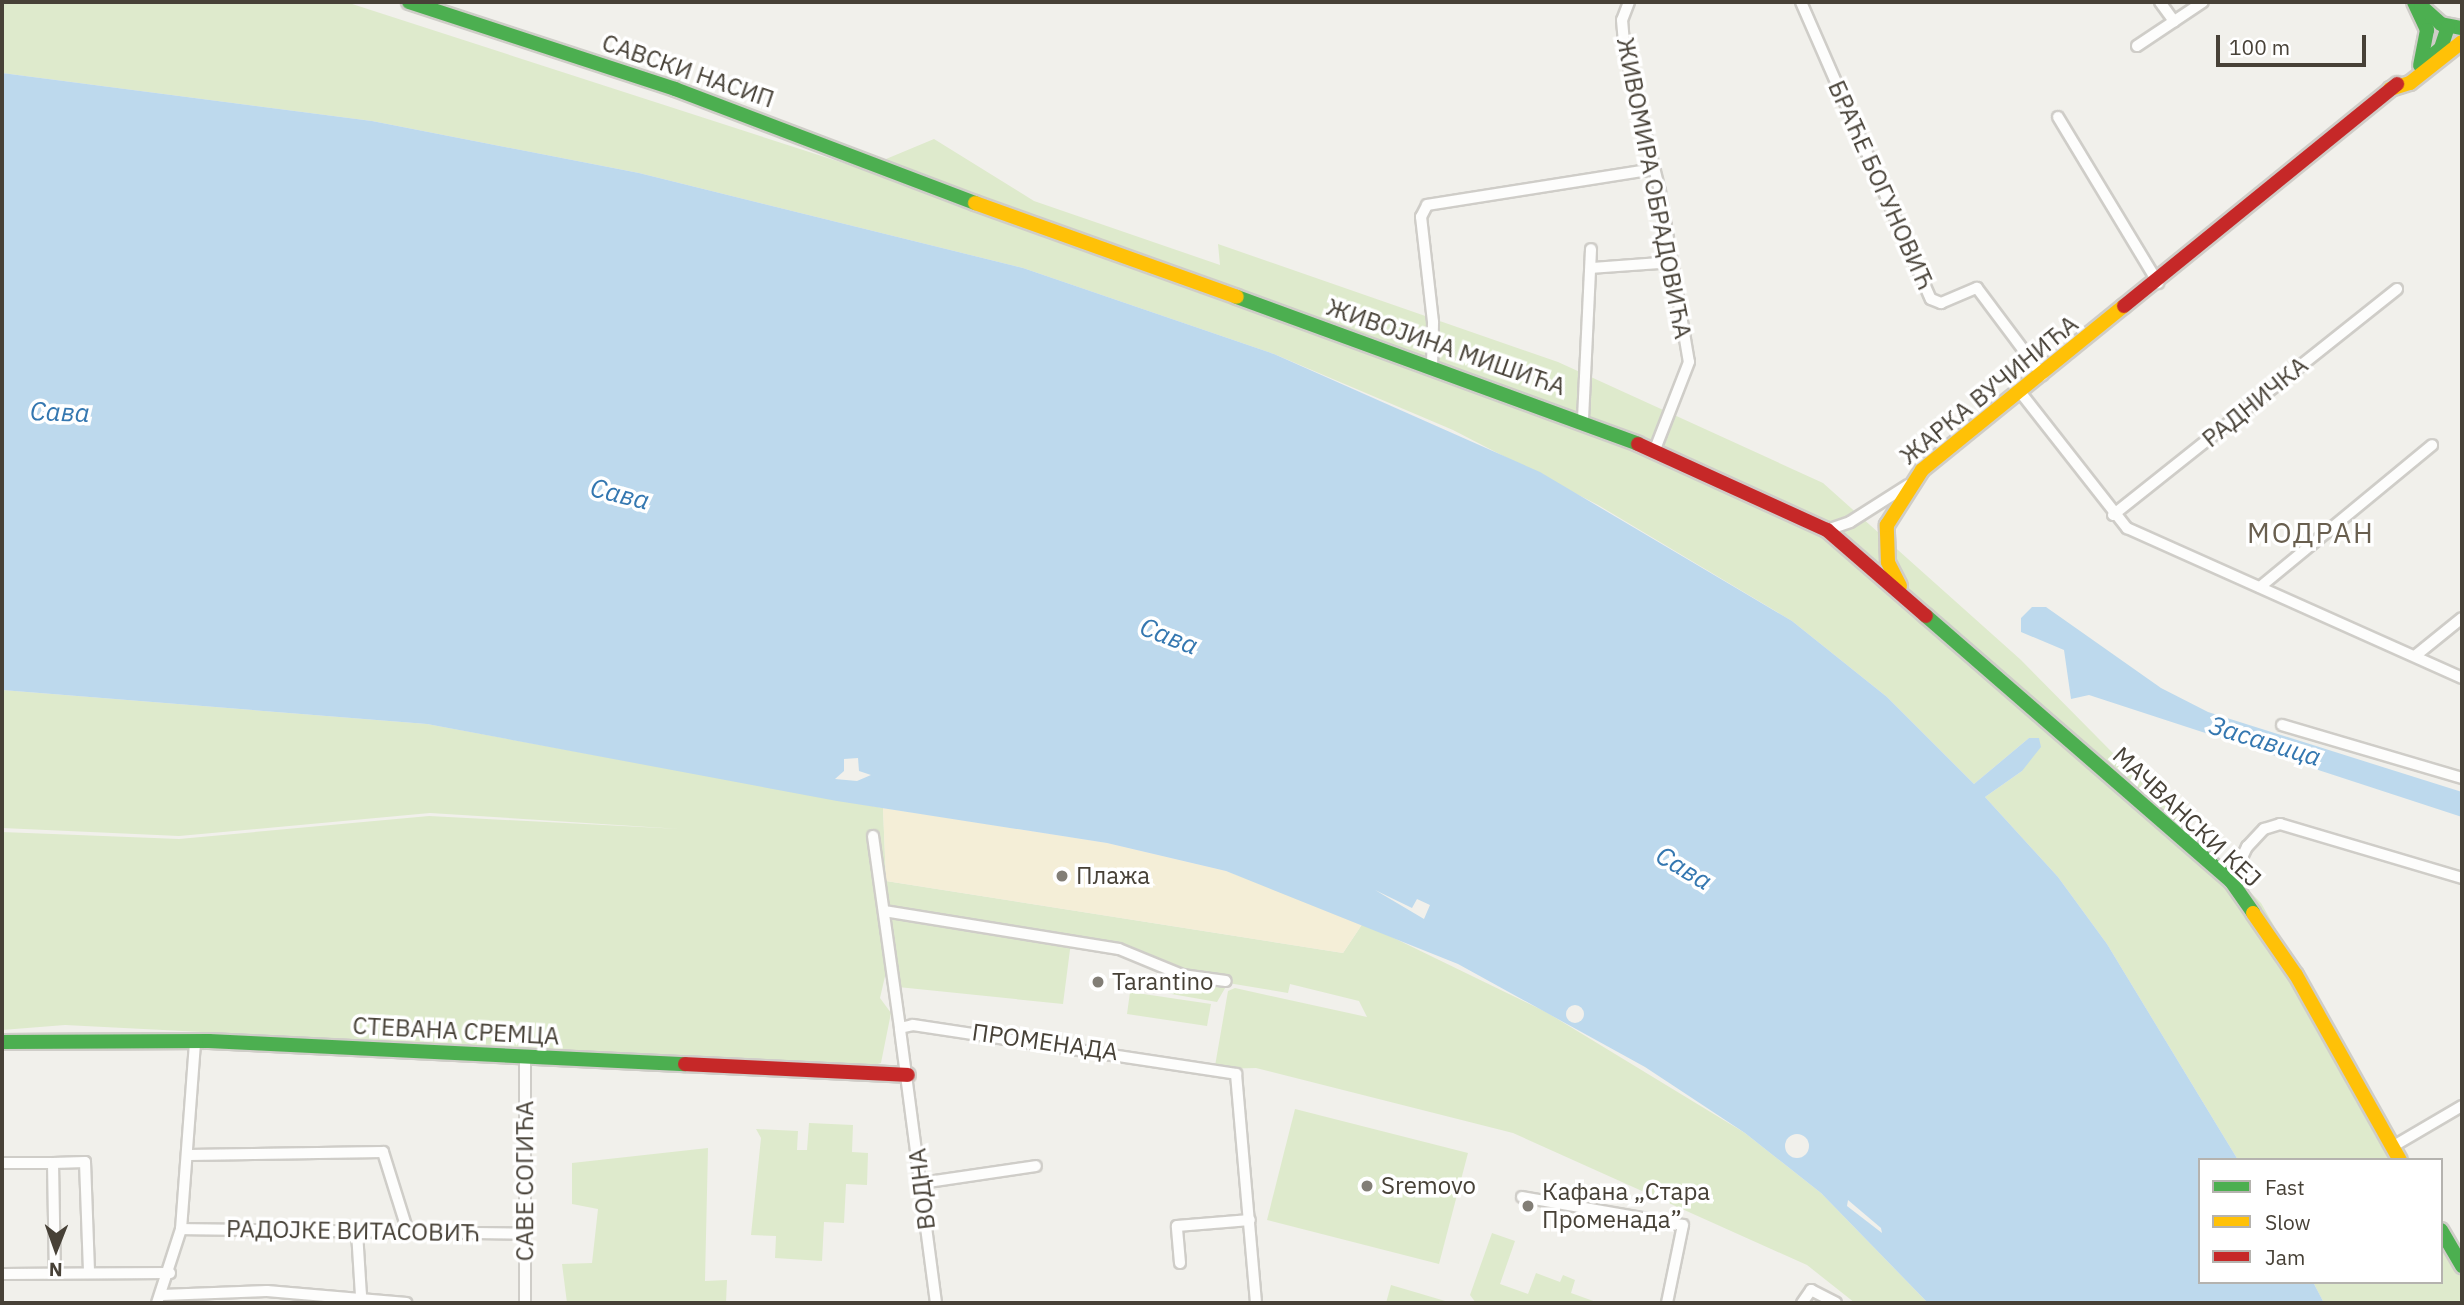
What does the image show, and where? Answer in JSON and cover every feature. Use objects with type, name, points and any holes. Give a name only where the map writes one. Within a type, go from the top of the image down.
[{"type":"street","name":"САВСКИ НАСИП","points":[[409,2],[950,190]]},
{"type":"street","name":"ЖИВОМИРА ОБРАДОВИЋА","points":[[1629,2],[1622,20],[1625,52],[1654,169],[1689,362],[1654,452]]},
{"type":"street","name":"БРАЋЕ БОГУНОВИЋ","points":[[1801,2],[1931,299],[1941,303],[1977,288],[2042,375]]},
{"type":"street","points":[[2160,2],[2174,21]]},
{"type":"street","points":[[2137,46],[2203,2]]},
{"type":"street","points":[[2390,89],[2441,48],[2455,27],[2416,2]]},
{"type":"street","points":[[2416,2],[2427,30],[2420,65]]},
{"type":"street","points":[[2390,89],[2410,83],[2462,43]]},
{"type":"street","name":"ЖАРКА ВУЧИНИЋА","points":[[1904,593],[1888,562],[1886,525],[1908,485],[2158,283],[2390,89]]},
{"type":"street","points":[[2058,117],[2158,283]]},
{"type":"street","points":[[1432,367],[1421,217],[1427,205],[1654,169]]},
{"type":"street","name":"ЖИВОЈИНА МИШИЋА","points":[[950,190],[1432,367],[1583,419],[1826,530],[1904,593]]},
{"type":"street","points":[[1583,419],[1591,249]]},
{"type":"street","points":[[1591,268],[1672,262]]},
{"type":"street","name":"РАДНИЧКА","points":[[2113,515],[2397,289]]},
{"type":"street","points":[[2021,393],[2113,515],[2157,544],[2462,678]]},
{"type":"street","points":[[2259,587],[2432,445]]},
{"type":"street","points":[[1826,530],[1850,522],[1908,485]]},
{"type":"street","name":"МАЧВАНСКИ КЕЈ","points":[[1904,593],[2231,881],[2296,975],[2396,1153]]},
{"type":"street","points":[[2415,656],[2462,618]]},
{"type":"street","points":[[2282,725],[2462,778]]},
{"type":"street","points":[[2231,881],[2247,846],[2264,829],[2280,824],[2462,878]]},
{"type":"street","points":[[873,836],[908,1075]]},
{"type":"street","points":[[884,911],[1119,950],[1182,975],[1226,981]]},
{"type":"street","name":"ПРОМЕНАДА","points":[[900,1028],[939,1027],[1236,1074],[1250,1220]]},
{"type":"street","name":"СТЕВАНА СРЕМЦА","points":[[2,1042],[79,1037],[195,1041],[908,1075]]},
{"type":"street","points":[[195,1041],[189,1155],[181,1229],[170,1273],[159,1299],[360,1295],[406,1303]]},
{"type":"street","name":"САВЕ СОГИЋА","points":[[525,1058],[525,1303]]},
{"type":"street","name":"ВОДНА","points":[[908,1075],[936,1303]]},
{"type":"street","points":[[2396,1153],[2462,1106]]},
{"type":"street","points":[[189,1155],[383,1152],[408,1233]]},
{"type":"street","points":[[2,1164],[85,1162],[89,1273]]},
{"type":"street","points":[[53,1163],[55,1273]]},
{"type":"street","points":[[921,1183],[1036,1166]]},
{"type":"street","points":[[1522,1197],[1684,1225],[1667,1303]]},
{"type":"street","points":[[1180,1263],[1177,1226],[1250,1220],[1256,1303]]},
{"type":"street","name":"РАДОЈКЕ ВИТАСОВИЋ","points":[[181,1229],[525,1234]]},
{"type":"street","points":[[356,1232],[360,1295]]},
{"type":"street","points":[[2443,1233],[2462,1266]]},
{"type":"street","points":[[2,1274],[170,1273]]},
{"type":"street","points":[[1802,1303],[1806,1293],[1836,1303]]},
{"type":"green space","points":[[2,2],[346,2],[862,169],[934,139],[1034,201],[1220,265],[1218,244],[1558,362],[1823,483],[2021,660],[2261,903],[2406,1158],[2237,1158],[2107,944],[2058,877],[1985,797],[2022,771],[2029,738],[1974,784],[1887,697],[1792,621],[1598,505],[1453,430],[1274,354],[1023,268],[639,173],[372,121],[2,73]]},
{"type":"green space","points":[[2,690],[427,724],[883,808],[886,881],[1343,953],[1363,923],[1546,1012],[1745,1133],[1821,1193],[1928,1303],[1855,1303],[1807,1265],[1513,1133],[1256,1068],[1220,1069],[1215,1066],[1228,991],[1235,988],[1367,1017],[1359,1001],[1290,984],[1288,993],[1228,983],[1217,1002],[1160,992],[1164,977],[1139,954],[1071,942],[1063,1004],[898,987],[892,946],[880,998],[891,1013],[881,1063],[871,1066],[65,1025],[2,1030],[2,832],[179,839],[429,816],[680,829],[430,813],[179,836],[2,828]]},
{"type":"green space","points":[[1130,992],[1211,1004],[1207,1026],[1127,1014]]},
{"type":"green space","name":"Sremovo","points":[[1295,1109],[1468,1153],[1439,1264],[1267,1220]]},
{"type":"green space","points":[[809,1123],[853,1125],[852,1152],[868,1153],[867,1185],[846,1184],[844,1223],[824,1222],[822,1261],[775,1258],[776,1236],[751,1235],[761,1138],[756,1129],[798,1131],[797,1150],[807,1150]]},
{"type":"green space","points":[[708,1148],[705,1281],[727,1280],[726,1303],[567,1303],[562,1264],[592,1263],[598,1209],[572,1204],[572,1163]]},
{"type":"green space","points":[[2443,1224],[2462,1257],[2462,1303],[2324,1303],[2314,1284],[2443,1284]]},
{"type":"green space","points":[[1492,1233],[1515,1241],[1500,1284],[1528,1294],[1536,1273],[1560,1282],[1563,1275],[1575,1280],[1571,1293],[1599,1303],[1476,1303],[1470,1295]]},
{"type":"green space","points":[[1391,1285],[1452,1303],[1386,1303]]},
{"type":"sand","name":"Плажа","points":[[883,808],[1107,843],[1226,871],[1363,923],[1343,953],[886,881]]},
{"type":"water","name":"Сава","points":[[2,73],[372,121],[639,173],[1023,268],[1274,354],[1540,472],[1792,621],[1887,697],[1974,784],[2029,738],[2039,738],[2041,747],[2022,771],[1985,797],[2058,877],[2107,944],[2237,1158],[2198,1158],[2198,1284],[2314,1284],[2324,1303],[1928,1303],[1821,1193],[1745,1133],[1645,1067],[1458,964],[1226,871],[1107,843],[837,801],[427,724],[2,690]]},
{"type":"water","name":"Засавица","points":[[2032,607],[2046,607],[2161,688],[2208,712],[2462,792],[2462,817],[2089,695],[2071,699],[2064,650],[2021,632],[2021,618]]},
{"type":"pier","points":[[858,758],[859,771],[871,775],[857,781],[835,779],[844,771],[844,759]]},
{"type":"pier","points":[[1375,890],[1412,908],[1417,899],[1430,905],[1424,919]]},
{"type":"pier","points":[[1575,1005],[1581,1008],[1584,1014],[1581,1020],[1575,1023],[1569,1020],[1566,1014],[1569,1008]]},
{"type":"pier","points":[[1797,1134],[1806,1137],[1809,1146],[1806,1155],[1797,1158],[1788,1155],[1785,1146],[1788,1137]]},
{"type":"pier","points":[[1848,1200],[1881,1228],[1882,1233],[1847,1206]]},
{"type":"traffic: fast","points":[[409,2],[675,89],[975,203]]},
{"type":"traffic: fast","points":[[2414,2],[2427,30],[2420,65]]},
{"type":"traffic: fast","points":[[2421,6],[2441,24],[2462,28]]},
{"type":"traffic: fast","points":[[2424,62],[2441,48],[2448,27]]},
{"type":"traffic: fast","points":[[1237,297],[1638,444]]},
{"type":"traffic: fast","points":[[1926,616],[2231,881],[2253,913]]},
{"type":"traffic: fast","points":[[2,1042],[209,1041],[685,1064]]},
{"type":"traffic: fast","points":[[2443,1233],[2462,1266]]},
{"type":"traffic: slow","points":[[2390,89],[2410,83],[2462,42]]},
{"type":"traffic: slow","points":[[975,203],[1237,297]]},
{"type":"traffic: slow","points":[[1900,586],[1888,562],[1887,525],[1922,470],[2124,306]]},
{"type":"traffic: slow","points":[[2253,913],[2296,975],[2399,1158]]},
{"type":"traffic: jam","points":[[2124,306],[2397,84]]},
{"type":"traffic: jam","points":[[1638,444],[1827,530],[1926,616]]},
{"type":"traffic: jam","points":[[685,1064],[908,1075]]},
{"type":"place","name":"Плажа","points":[[1062,876]]},
{"type":"place","name":"Tarantino","points":[[1098,982]]},
{"type":"place","name":"Sremovo","points":[[1367,1186]]},
{"type":"place","name":"Кафана „Стара Променада”","points":[[1528,1206]]},
{"type":"district","name":"МОДРАН","points":[[2311,533]]}]
